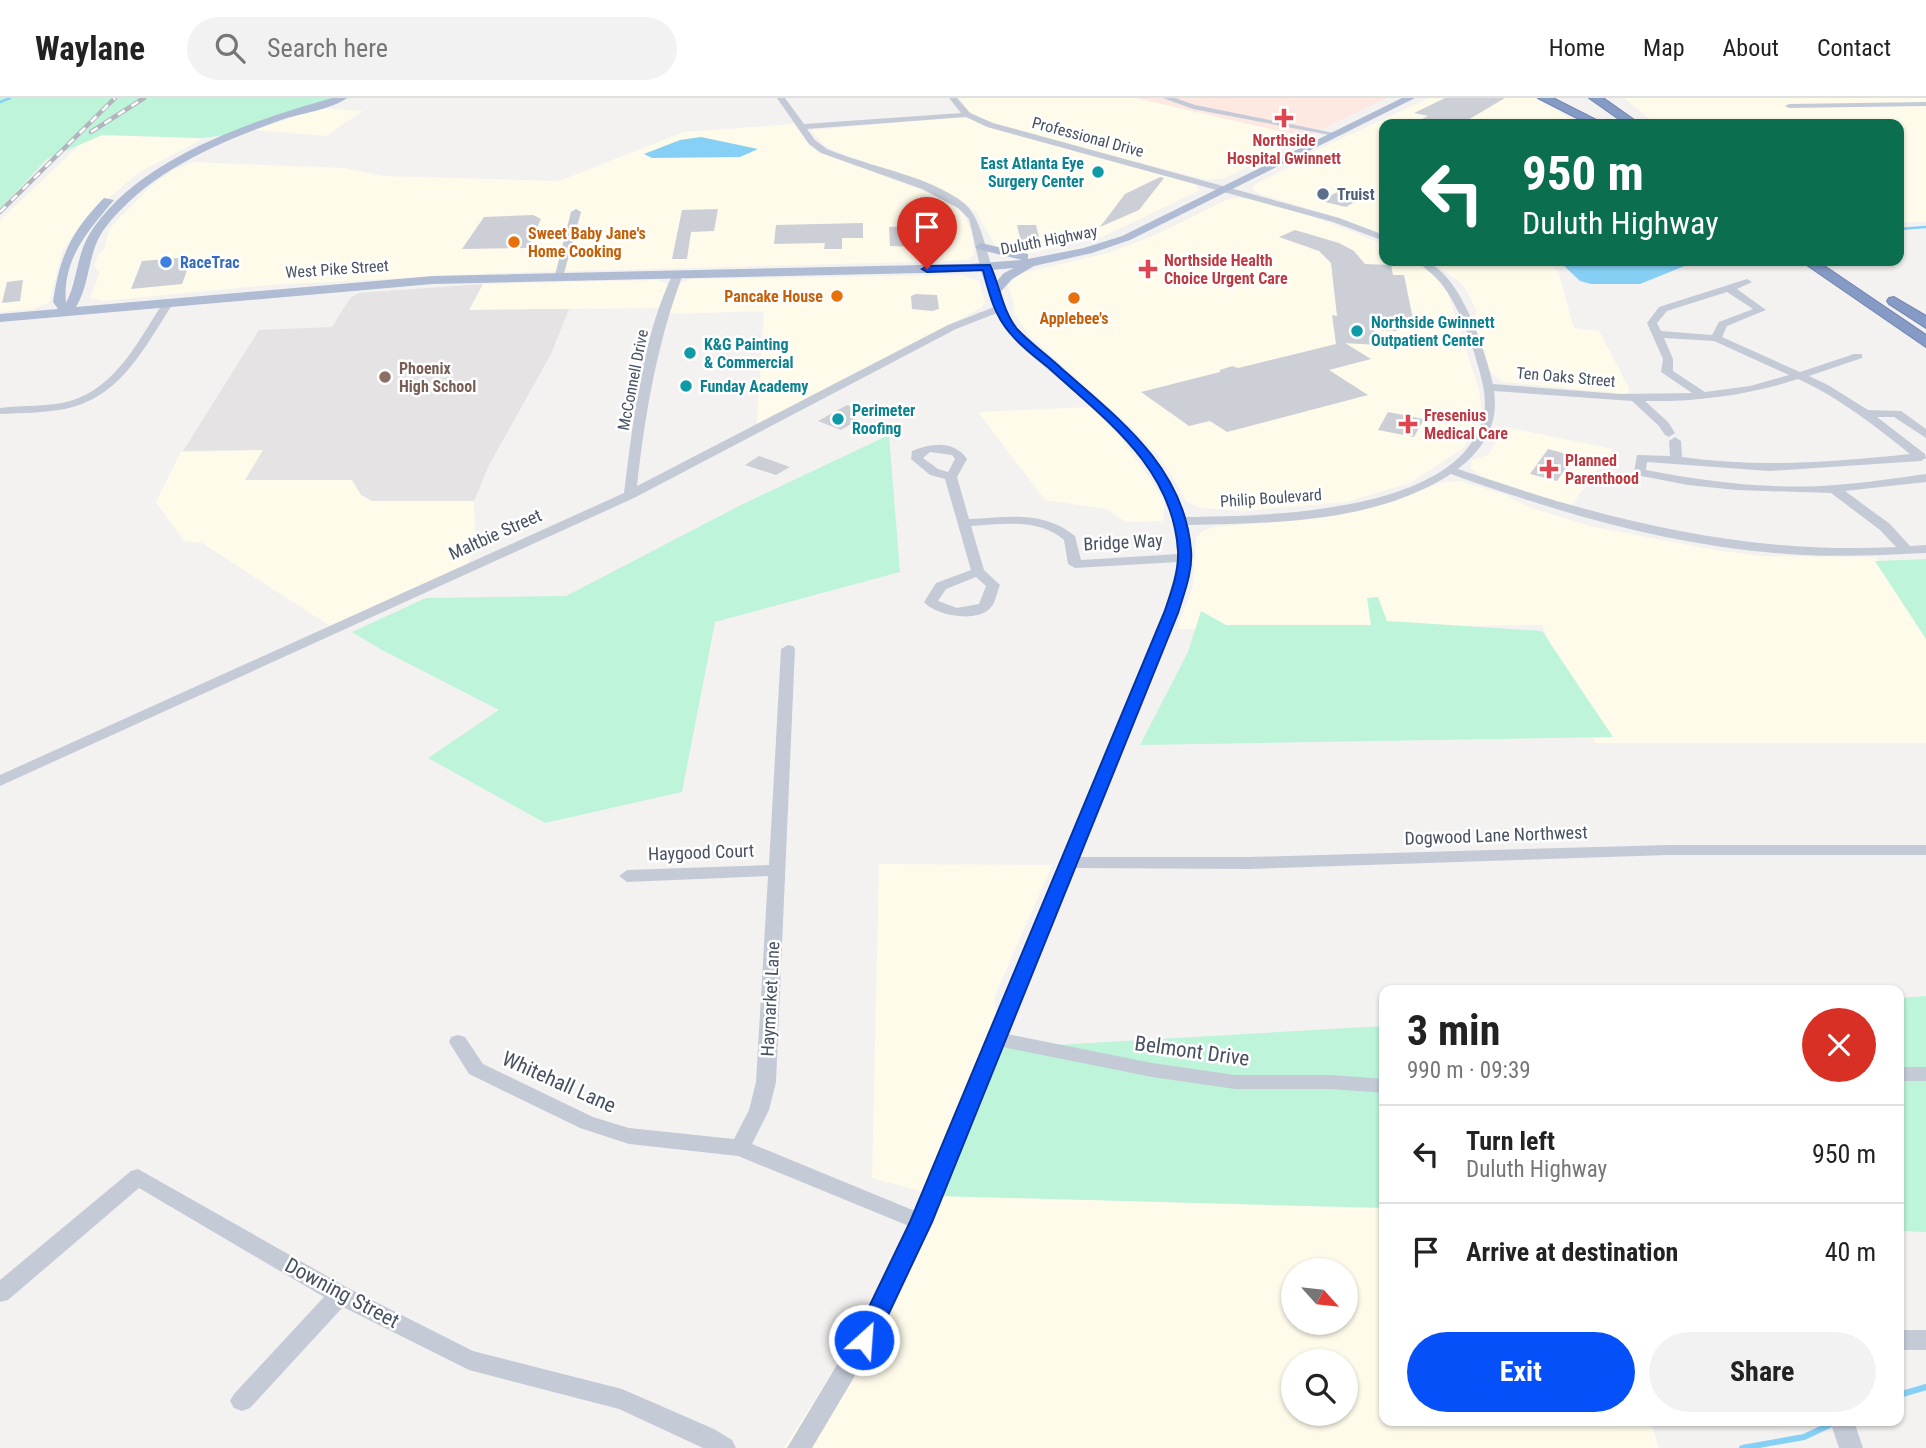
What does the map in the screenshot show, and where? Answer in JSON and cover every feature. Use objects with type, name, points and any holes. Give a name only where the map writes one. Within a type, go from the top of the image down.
[{"type":"highway","points":[[1544,98],[1588,119]]},
{"type":"highway","points":[[1574,98],[1605,119]]},
{"type":"highway","points":[[1595,98],[1626,119]]},
{"type":"highway","points":[[1617,98],[1642,119]]},
{"type":"highway","points":[[1815,266],[1926,342]]},
{"type":"highway","points":[[1842,266],[1926,323]]},
{"type":"main road","points":[[323,98],[259,118],[199,143],[151,169],[111,197],[84,224],[66,254],[59,302],[66,311],[77,299],[83,260],[91,242],[111,213],[136,191],[172,166],[212,145],[267,122],[342,98]]},
{"type":"main road","name":"Duluth Highway","points":[[678,274],[987,267],[1049,259],[1121,239],[1410,98]]},
{"type":"main road","points":[[981,247],[1009,255],[1049,259]]},
{"type":"main road","points":[[993,293],[1011,274],[1049,259]]},
{"type":"main road","name":"West Pike Street","points":[[0,318],[400,282],[678,274]]},
{"type":"street","points":[[781,98],[812,142],[829,153],[956,202],[973,218],[999,308],[1027,345],[1138,444],[1157,467],[1175,502],[1181,521],[1184,558],[1182,580],[1171,613],[921,1222],[864,1340],[799,1448]]},
{"type":"street","name":"Professional Drive","points":[[953,98],[967,115],[990,125],[1224,189]]},
{"type":"street","points":[[1167,98],[1193,107],[1303,125],[1317,143]]},
{"type":"street","points":[[1195,98],[1337,133]]},
{"type":"street","points":[[1789,106],[1926,104]]},
{"type":"street","points":[[801,127],[967,115]]},
{"type":"street","name":"Duluth Highway","points":[[1303,125],[1356,124]]},
{"type":"street","points":[[1224,189],[1336,219],[1379,235]]},
{"type":"street","points":[[558,277],[576,212]]},
{"type":"street","name":"Philip Boulevard","points":[[1181,521],[1306,516],[1355,506],[1410,491],[1450,470],[1477,446],[1490,411],[1488,387],[1477,344],[1443,277],[1429,266]]},
{"type":"street","name":"McConnell Drive","points":[[630,495],[652,356],[663,311],[678,274]]},
{"type":"street","points":[[1747,282],[1663,309],[1652,323],[1668,359],[1667,372],[1702,395],[1750,389],[1858,356]]},
{"type":"street","points":[[1716,338],[1723,324],[1761,310],[1729,288]]},
{"type":"street","points":[[0,411],[85,400],[120,373],[169,302]]},
{"type":"street","name":"Maltbie Street","points":[[0,781],[630,495],[951,327],[999,308]]},
{"type":"street","points":[[1656,334],[1716,338],[1798,374],[1866,414],[1923,457]]},
{"type":"street","name":"Ten Oaks Street","points":[[1488,387],[1678,402],[1686,397],[1702,395]]},
{"type":"street","points":[[1639,399],[1664,424],[1672,437],[1676,460]]},
{"type":"street","points":[[1866,414],[1897,413],[1926,434]]},
{"type":"street","points":[[1923,457],[1783,470],[1742,470],[1676,460],[1641,458],[1640,472],[1723,486],[1781,490],[1834,489],[1926,478]]},
{"type":"street","points":[[1450,470],[1566,511],[1678,537],[1792,551],[1926,549]]},
{"type":"street","points":[[951,477],[978,572]]},
{"type":"street","points":[[1834,489],[1885,527],[1904,551]]},
{"type":"street","points":[[1175,502],[1209,514],[1242,519]]},
{"type":"street","name":"Bridge Way","points":[[963,523],[1032,521],[1053,526],[1070,538],[1075,564],[1184,558]]},
{"type":"street","name":"Haymarket Lane","points":[[740,1148],[759,1110],[766,1082],[788,649]]},
{"type":"street","name":"Dogwood Lane Northwest","points":[[1068,862],[1249,863],[1668,850],[1926,850]]},
{"type":"street","name":"Haygood Court","points":[[627,876],[776,870]]},
{"type":"street","name":"Belmont Drive","points":[[996,1039],[1152,1070],[1235,1082],[1331,1082],[1379,1086]]},
{"type":"street","name":"Whitehall Lane","points":[[458,1042],[476,1069],[587,1123],[629,1136],[740,1148]]},
{"type":"street","points":[[1904,1074],[1926,1074]]},
{"type":"street","points":[[740,1148],[900,1216],[921,1222]]},
{"type":"street","name":"Downing Street","points":[[0,1293],[138,1177],[340,1295],[469,1360],[622,1399],[706,1437],[724,1448]]},
{"type":"street","points":[[242,1401],[340,1295]]},
{"type":"street","points":[[1904,1340],[1926,1340]]},
{"type":"street","points":[[1844,1426],[1851,1448]]},
{"type":"shaded area","points":[[959,98],[1136,98],[1306,137],[1225,178],[1207,180],[992,124],[969,111]]},
{"type":"shaded area","name":"Northside Hospital Gwinnett","points":[[1136,98],[1387,98],[1306,137]]},
{"type":"shaded area","points":[[1429,98],[1535,98],[1571,119],[1384,119]]},
{"type":"shaded area","points":[[1624,98],[1926,98],[1926,222],[1904,222],[1904,119],[1650,119]]},
{"type":"shaded area","points":[[321,108],[363,111],[326,136],[255,130]]},
{"type":"shaded area","points":[[962,117],[1194,183],[1200,190],[1102,237],[1027,254],[997,249],[976,212],[959,198],[833,150],[823,144],[811,130]]},
{"type":"shaded area","points":[[1379,121],[1379,233],[1337,217],[1260,194],[1253,189],[1254,185],[1292,166],[1295,160]]},
{"type":"shaded area","points":[[794,124],[810,146],[818,152],[937,196],[961,210],[972,232],[974,255],[968,259],[952,261],[498,273],[270,285],[102,301],[90,298],[100,272],[94,266],[98,255],[104,250],[109,229],[149,188],[172,171],[192,162],[343,168],[383,176],[559,181],[684,132]]},
{"type":"shaded area","points":[[91,134],[203,139],[141,171],[88,215],[63,250],[49,303],[33,309],[0,312],[0,220]]},
{"type":"shaded area","points":[[1250,199],[1297,211],[1379,243],[1379,266],[1420,266],[1431,273],[1448,293],[1479,390],[1482,415],[1475,433],[1462,449],[1410,483],[1346,502],[1245,511],[1200,508],[1186,501],[1157,454],[1130,426],[1029,335],[1013,312],[1014,304],[1008,286],[1019,274],[1108,253],[1158,234],[1226,200]]},
{"type":"shaded area","points":[[1437,266],[1551,266],[1558,271],[1574,328],[1599,331],[1629,388],[1628,394],[1503,382],[1490,372],[1475,325],[1476,310],[1460,282]]},
{"type":"shaded area","points":[[962,275],[979,281],[985,303],[981,308],[757,425],[764,311],[667,314],[680,284],[690,279]]},
{"type":"shaded area","points":[[657,280],[668,284],[659,308],[468,310],[483,284]]},
{"type":"shaded area","name":"Phoenix High School","points":[[483,284],[469,310],[569,309],[551,354],[489,465],[474,501],[372,501],[361,495],[352,480],[245,480],[263,450],[183,451],[259,330],[332,327],[350,298],[359,293]]},
{"type":"shaded area","points":[[1090,407],[1119,435],[1153,483],[1165,503],[1163,521],[1126,522],[1106,509],[1045,500],[978,412]]},
{"type":"shaded area","points":[[1505,427],[1613,449],[1571,506],[1481,476],[1471,468],[1472,460],[1488,455]]},
{"type":"shaded area","points":[[264,450],[246,480],[353,480],[361,495],[372,501],[474,501],[475,539],[469,563],[330,626],[202,543],[184,541],[156,502],[181,452]]},
{"type":"shaded area","points":[[1460,481],[1506,495],[1531,508],[1590,526],[1714,550],[1761,556],[1876,557],[1926,636],[1926,743],[1595,743],[1542,625],[1177,629],[1193,586],[1196,538],[1203,531],[1213,527],[1321,518],[1393,502],[1440,483]]},
{"type":"shaded area","points":[[879,864],[1052,865],[994,998],[1003,1047],[939,1196],[1379,1208],[1379,1426],[1652,1426],[1659,1448],[784,1448],[924,1228],[938,1196],[872,1178]]},
{"type":"green space","points":[[0,98],[350,98],[284,113],[233,134],[202,138],[102,135],[47,159],[0,209]]},
{"type":"green space","points":[[889,435],[900,572],[715,622],[682,792],[545,823],[428,758],[499,710],[352,632],[426,598],[566,596],[741,505]]},
{"type":"green space","points":[[1926,559],[1926,639],[1875,561]]},
{"type":"green space","points":[[1378,597],[1387,621],[1542,631],[1613,737],[1140,745],[1188,652],[1201,611],[1226,625],[1371,625],[1367,598]]},
{"type":"green space","points":[[1926,996],[1926,1232],[1904,1231],[1904,998]]},
{"type":"green space","points":[[1379,1026],[1379,1208],[938,1196],[1002,1048]]},
{"type":"water","points":[[701,137],[758,149],[740,157],[652,158],[644,154],[680,140]]},
{"type":"water","points":[[1564,266],[1685,266],[1640,284],[1591,284],[1580,281]]},
{"type":"building","points":[[1445,98],[1505,98],[1469,119],[1422,119],[1428,116],[1414,113]]},
{"type":"building","points":[[1160,177],[1164,178],[1139,210],[1100,227],[1125,194]]},
{"type":"building","points":[[1337,192],[1361,198],[1346,207],[1321,201]]},
{"type":"building","points":[[718,209],[714,231],[691,232],[687,259],[672,259],[682,210]]},
{"type":"building","points":[[533,215],[541,219],[528,248],[462,249],[484,217]]},
{"type":"building","points":[[863,223],[863,238],[842,238],[842,249],[824,249],[825,243],[774,244],[776,225]]},
{"type":"building","points":[[1017,225],[1036,225],[1040,242],[1021,242]]},
{"type":"building","points":[[918,226],[920,247],[890,246],[889,227]]},
{"type":"building","name":"Northside Gwinnett Outpatient Center","points":[[1295,230],[1339,243],[1354,251],[1365,264],[1391,266],[1393,275],[1404,275],[1413,319],[1394,318],[1397,331],[1374,330],[1377,345],[1345,343],[1371,359],[1329,370],[1368,395],[1227,432],[1210,421],[1189,426],[1141,392],[1220,372],[1232,366],[1238,368],[1336,344],[1332,315],[1337,316],[1331,263],[1319,251],[1279,237]]},
{"type":"building","points":[[192,257],[182,284],[131,289],[142,261]]},
{"type":"building","points":[[23,280],[20,301],[2,303],[7,282]]},
{"type":"building","points":[[937,295],[939,309],[912,309],[911,296]]},
{"type":"building","name":"Perimeter Roofing","points":[[847,405],[862,411],[849,417],[858,420],[841,430],[818,421]]},
{"type":"building","name":"Fresenius Medical Care","points":[[1388,412],[1424,419],[1414,437],[1378,430]]},
{"type":"building","name":"Planned Parenthood","points":[[1548,449],[1574,456],[1557,481],[1530,474]]},
{"type":"building","points":[[759,456],[790,467],[776,475],[745,465]]},
{"type":"waterway","points":[[0,102],[10,98]]},
{"type":"waterway","points":[[1904,229],[1926,227]]},
{"type":"waterway","points":[[1904,1394],[1926,1387]]},
{"type":"waterway","points":[[1742,1448],[1804,1437],[1827,1426]]},
{"type":"railway","points":[[0,212],[115,98]]},
{"type":"railway","points":[[91,132],[144,98]]},
{"type":"place","name":"Northside Hospital Gwinnett","points":[[1284,118]]},
{"type":"place","name":"East Atlanta Eye Surgery Center","points":[[1098,172]]},
{"type":"place","name":"Truist","points":[[1323,194]]},
{"type":"place","name":"Sweet Baby Jane's Home Cooking","points":[[514,242]]},
{"type":"place","name":"RaceTrac","points":[[166,262]]},
{"type":"place","name":"Northside Health Choice Urgent Care","points":[[1148,269]]},
{"type":"place","name":"Pancake House","points":[[837,296]]},
{"type":"place","name":"Applebee's","points":[[1074,298]]},
{"type":"place","name":"Northside Gwinnett Outpatient Center","points":[[1357,331]]},
{"type":"place","name":"K&G Painting & Commercial","points":[[690,353]]},
{"type":"place","name":"Phoenix High School","points":[[385,377]]},
{"type":"place","name":"Funday Academy","points":[[686,386]]},
{"type":"place","name":"Perimeter Roofing","points":[[838,419]]},
{"type":"place","name":"Fresenius Medical Care","points":[[1408,424]]},
{"type":"place","name":"Planned Parenthood","points":[[1549,469]]},
{"type":"route","points":[[864,1340],[921,1222],[1171,613],[1182,580],[1185,552],[1181,521],[1175,502],[1157,467],[1109,416],[1042,359],[1014,331],[999,308],[987,267],[927,269]]}]
